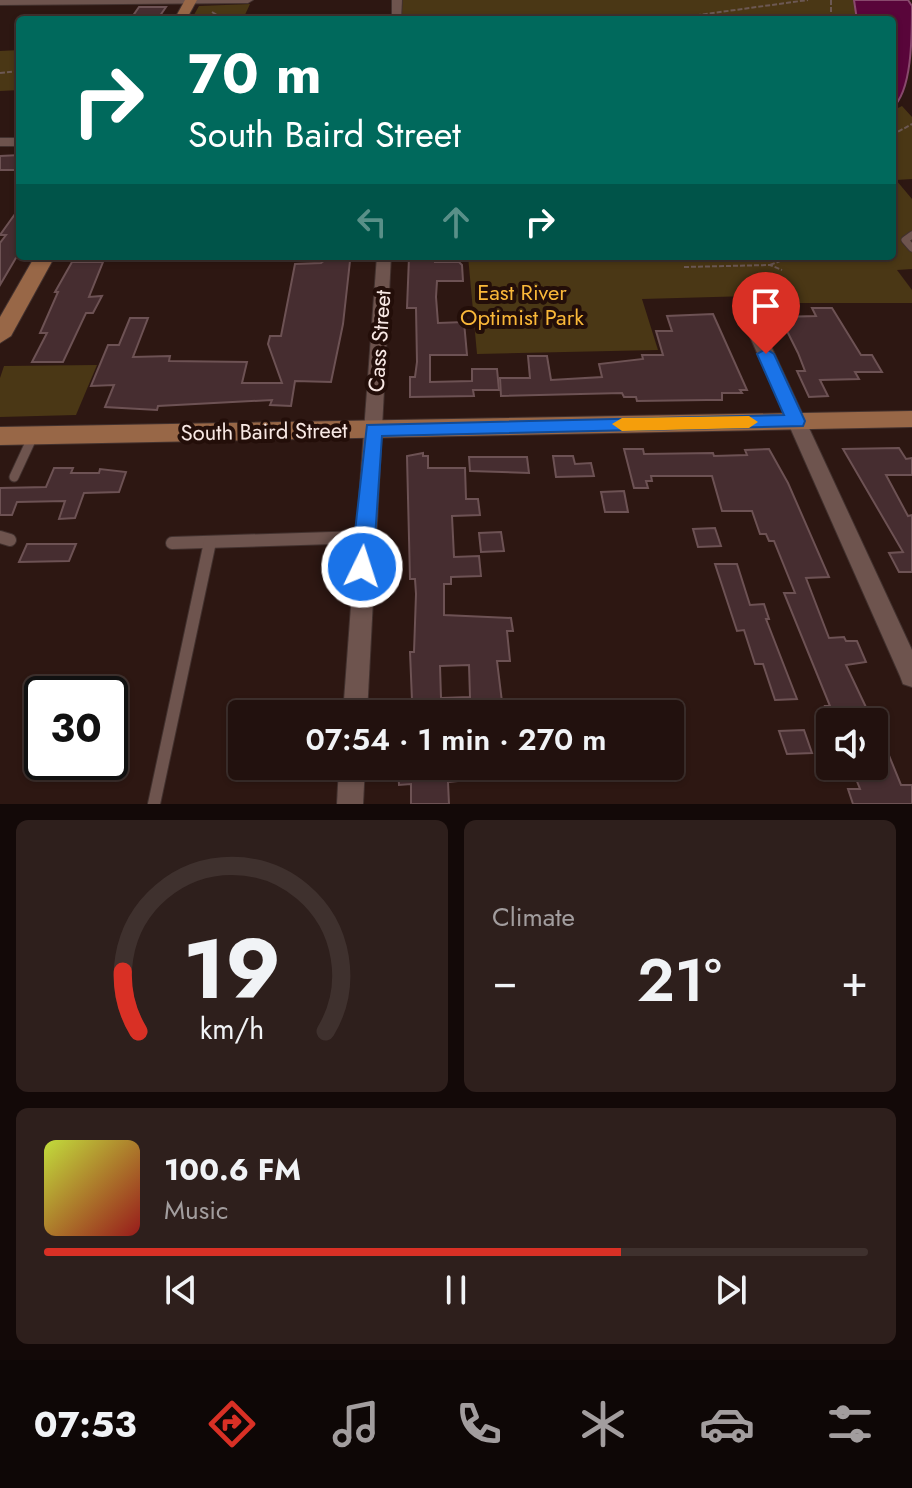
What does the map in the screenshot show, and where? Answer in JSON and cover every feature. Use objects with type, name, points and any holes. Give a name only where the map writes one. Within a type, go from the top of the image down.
[{"type":"street","points":[[0,2],[248,0]]},
{"type":"street","points":[[0,336],[43,260]]},
{"type":"street","name":"Cass Street","points":[[356,700],[384,260]]},
{"type":"street","points":[[743,303],[912,676]]},
{"type":"street","name":"South Baird Street","points":[[0,436],[912,419]]},
{"type":"street","points":[[350,804],[351,780]]},
{"type":"lane","points":[[912,235],[905,240],[912,248]]},
{"type":"lane","points":[[743,303],[744,287],[774,290]]},
{"type":"lane","points":[[14,477],[33,436]]},
{"type":"lane","points":[[172,543],[364,537]]},
{"type":"lane","points":[[154,804],[210,542]]},
{"type":"path","points":[[692,16],[808,0]]},
{"type":"path","points":[[684,267],[736,269],[770,265],[783,260]]},
{"type":"path","points":[[770,265],[782,270]]},
{"type":"green space","points":[[397,0],[854,0],[856,16],[397,16]]},
{"type":"green space","points":[[250,4],[244,16],[193,16],[199,6]]},
{"type":"green space","points":[[16,50],[16,90],[0,91],[0,51]]},
{"type":"green space","name":"East River Optimist Park","points":[[902,106],[912,117],[912,179],[896,180],[896,109]]},
{"type":"green space","name":"East River Optimist Park","points":[[896,180],[912,199],[912,269],[897,270],[912,290],[912,303],[768,303],[750,296],[642,299],[658,350],[477,354],[468,260],[896,260]]},
{"type":"green space","points":[[97,365],[76,415],[0,417],[0,378],[4,366]]},
{"type":"shaded area","points":[[854,0],[908,0],[912,6],[907,77],[896,103],[896,16],[856,16]]},
{"type":"building","points":[[139,7],[166,7],[160,16],[133,16]]},
{"type":"building","points":[[16,155],[16,170],[0,170],[0,156]]},
{"type":"building","points":[[16,213],[16,258],[0,285],[0,243],[6,235],[0,235]]},
{"type":"building","points":[[325,260],[350,261],[343,324],[331,382],[295,381],[291,406],[270,405],[272,400],[158,406],[157,410],[105,407],[114,385],[91,386],[108,345],[119,345],[130,318],[148,318],[133,357],[170,356],[169,361],[247,362],[242,383],[282,383],[268,344],[270,336],[281,336],[295,264],[321,263]]},
{"type":"building","points":[[409,260],[459,262],[463,281],[437,281],[438,323],[464,322],[467,355],[430,355],[430,382],[472,381],[472,369],[497,369],[499,390],[473,390],[474,396],[410,397],[410,377],[415,377],[417,362],[416,308],[407,308]]},
{"type":"building","points":[[72,262],[103,262],[89,297],[102,296],[93,313],[86,313],[63,362],[32,362],[47,333],[40,333],[58,292],[55,292]]},
{"type":"building","points":[[812,308],[832,308],[861,355],[872,355],[882,372],[855,372],[859,379],[820,380],[828,396],[809,397],[797,371],[805,371],[780,317],[816,316]]},
{"type":"building","points":[[713,314],[747,390],[740,390],[742,393],[722,393],[722,400],[637,401],[636,397],[624,397],[622,393],[501,396],[500,378],[530,378],[528,356],[547,356],[551,380],[602,377],[599,364],[643,359],[642,355],[663,355],[656,331],[672,331],[667,316]]},
{"type":"building","points":[[899,448],[906,459],[912,458],[912,475],[886,475],[908,516],[912,515],[912,572],[899,572],[889,553],[903,552],[843,449]]},
{"type":"building","points":[[624,449],[643,449],[644,454],[713,453],[714,456],[747,455],[745,450],[769,449],[788,483],[829,577],[806,578],[829,638],[844,637],[846,641],[857,641],[866,662],[846,665],[866,708],[826,708],[830,706],[784,593],[795,593],[774,541],[769,541],[766,534],[760,534],[752,511],[722,511],[712,476],[651,476],[652,481],[646,481],[648,488],[634,488]]},
{"type":"building","points":[[423,453],[423,456],[428,456],[428,468],[465,468],[466,499],[478,499],[480,515],[452,516],[454,557],[479,556],[481,576],[451,577],[451,584],[444,584],[444,615],[511,618],[513,631],[507,631],[510,661],[497,661],[502,700],[412,700],[410,652],[414,652],[416,594],[415,579],[410,579],[407,456]],"holes":[[[469,665],[470,697],[441,698],[440,666]]]},
{"type":"building","points":[[553,456],[573,456],[575,464],[591,463],[594,476],[556,477]]},
{"type":"building","points":[[469,457],[527,457],[529,473],[470,471]]},
{"type":"building","points":[[54,468],[73,468],[71,473],[99,473],[100,469],[126,472],[119,492],[84,493],[75,518],[59,519],[65,501],[17,502],[12,515],[0,515],[0,488],[46,487]]},
{"type":"building","points":[[624,491],[628,512],[605,512],[601,492]]},
{"type":"building","points":[[715,528],[721,546],[698,547],[693,529]]},
{"type":"building","points":[[501,532],[504,551],[481,552],[479,533]]},
{"type":"building","points":[[27,544],[76,544],[69,561],[19,562]]},
{"type":"building","points":[[715,564],[737,564],[750,605],[764,604],[769,619],[766,619],[797,699],[775,700],[763,664],[755,664],[744,630],[737,631]]},
{"type":"building","points":[[804,730],[812,753],[787,754],[779,731]]},
{"type":"building","points":[[888,753],[901,785],[912,785],[912,804],[853,804],[848,789],[860,789],[856,780],[888,780]]},
{"type":"building","points":[[399,780],[457,780],[448,782],[449,804],[411,804],[411,784],[399,785]]},
{"type":"slow traffic","points":[[622,424],[749,422]]},
{"type":"route","points":[[362,567],[373,429],[796,421],[766,354]]}]
